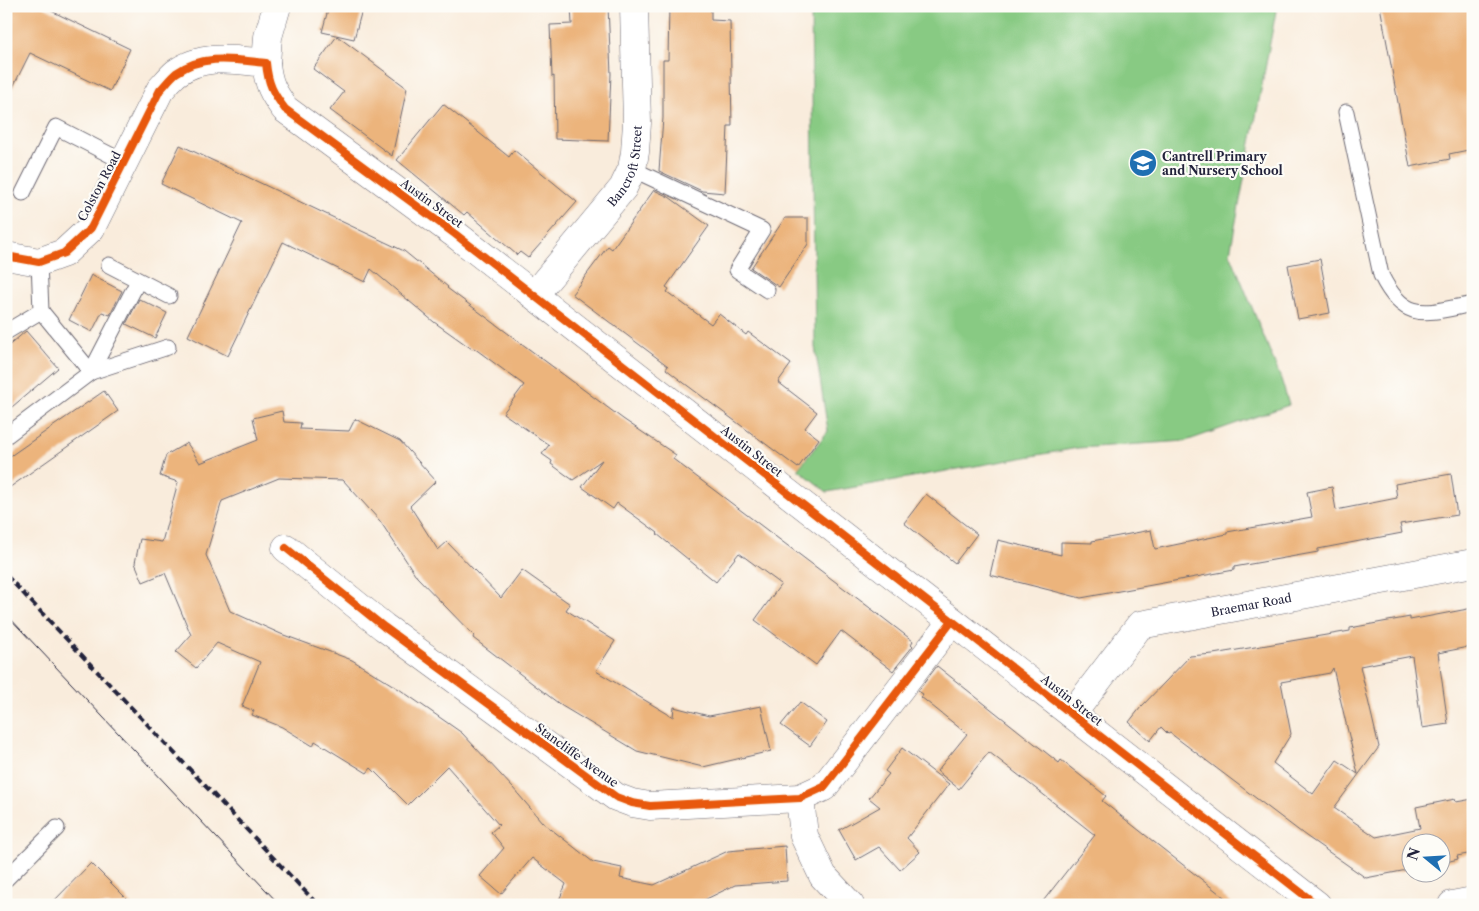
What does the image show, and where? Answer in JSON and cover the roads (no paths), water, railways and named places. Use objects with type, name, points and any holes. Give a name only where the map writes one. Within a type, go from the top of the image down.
[{"type":"street","points":[[266,63],[268,37],[277,6]]},
{"type":"street","name":"Bancroft Street","points":[[534,295],[623,188],[632,169],[635,152],[636,123],[634,6]]},
{"type":"street","name":"Colston Road","points":[[39,262],[64,253],[91,228],[160,90],[176,73],[198,61],[223,59],[266,63]]},
{"type":"street","name":"Austin Street","points":[[266,63],[273,94],[285,109],[455,234],[1317,905]]},
{"type":"street","points":[[6,256],[39,262]]},
{"type":"street","name":"Stancliffe Avenue","points":[[286,548],[384,627],[616,797],[632,803],[650,806],[800,798],[824,787],[952,621]]},
{"type":"street","name":"Braemar Road","points":[[1072,714],[1140,625],[1473,562]]},
{"type":"street","points":[[800,798],[804,836],[823,876],[850,905]]},
{"type":"street","points":[[1452,905],[1473,901]]},
{"type":"lane","points":[[1346,112],[1381,274],[1389,291],[1396,300],[1413,311],[1428,312],[1473,304]]},
{"type":"lane","points":[[23,193],[56,127],[124,162]]},
{"type":"lane","points":[[632,169],[762,230],[737,270],[767,290]]},
{"type":"lane","points":[[39,262],[41,311],[91,372]]},
{"type":"lane","points":[[109,266],[169,296]]},
{"type":"lane","points":[[91,372],[138,280]]},
{"type":"lane","points":[[6,332],[41,311]]},
{"type":"lane","points":[[6,436],[91,372],[168,347]]},
{"type":"lane","points":[[6,879],[57,828]]},
{"type":"tram line","points":[[6,614],[280,905]]},
{"type":"railway","points":[[6,575],[318,905]]},
{"type":"place","name":"Cantrell Primary and Nursery School","points":[[1143,163]]}]
